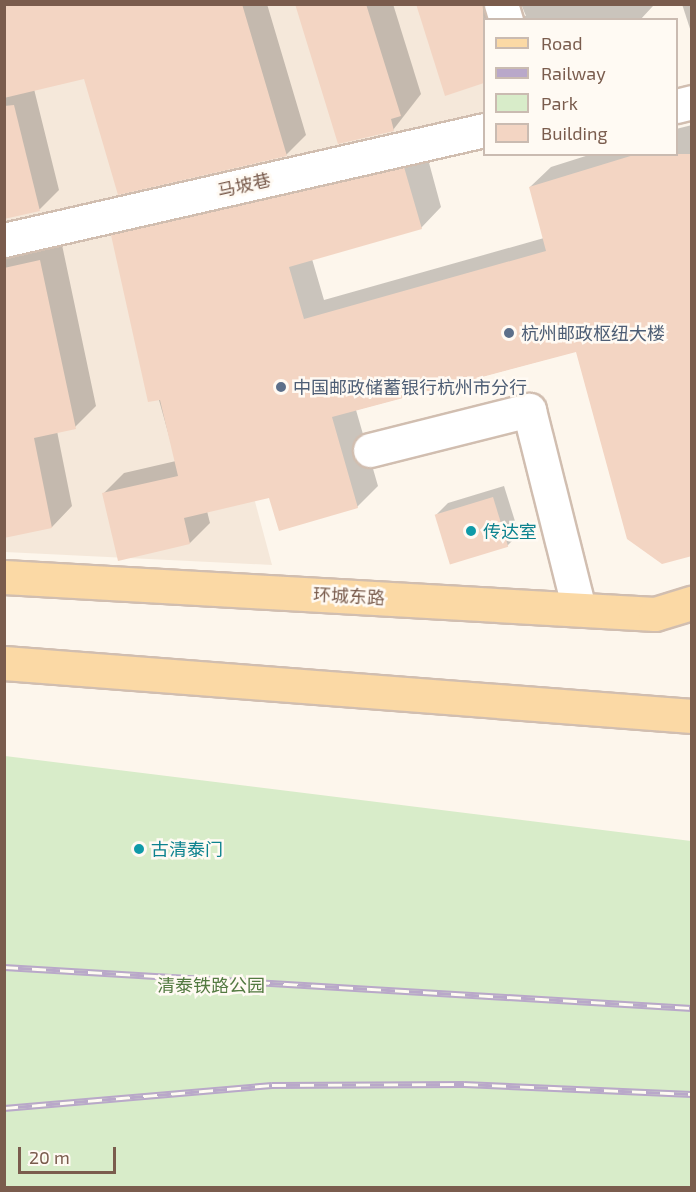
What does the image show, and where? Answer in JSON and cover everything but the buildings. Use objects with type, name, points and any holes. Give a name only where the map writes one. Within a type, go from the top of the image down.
[{"type":"main road","name":"环城东路","points":[[4,577],[655,614],[692,603]]},
{"type":"main road","points":[[4,663],[692,716]]},
{"type":"main road","points":[[597,709],[692,700]]},
{"type":"lane","name":"马坡巷","points":[[4,240],[483,130]]},
{"type":"lane","points":[[370,450],[529,410],[579,609]]},
{"type":"shaded area","points":[[501,4],[506,18],[483,18],[483,130],[5,240],[4,5]]},
{"type":"shaded area","points":[[177,211],[272,565],[5,552],[4,254]]},
{"type":"green space","name":"清泰铁路公园","points":[[5,756],[691,841],[691,1187],[5,1187]]},
{"type":"railway","points":[[4,967],[692,1008]]},
{"type":"railway","points":[[4,1108],[272,1085],[464,1084],[692,1094]]},
{"type":"place","name":"杭州邮政枢纽大楼","points":[[509,333]]},
{"type":"place","name":"中国邮政储蓄银行杭州市分行","points":[[281,387]]},
{"type":"place","name":"传达室","points":[[471,531]]},
{"type":"place","name":"古清泰门","points":[[139,849]]}]
